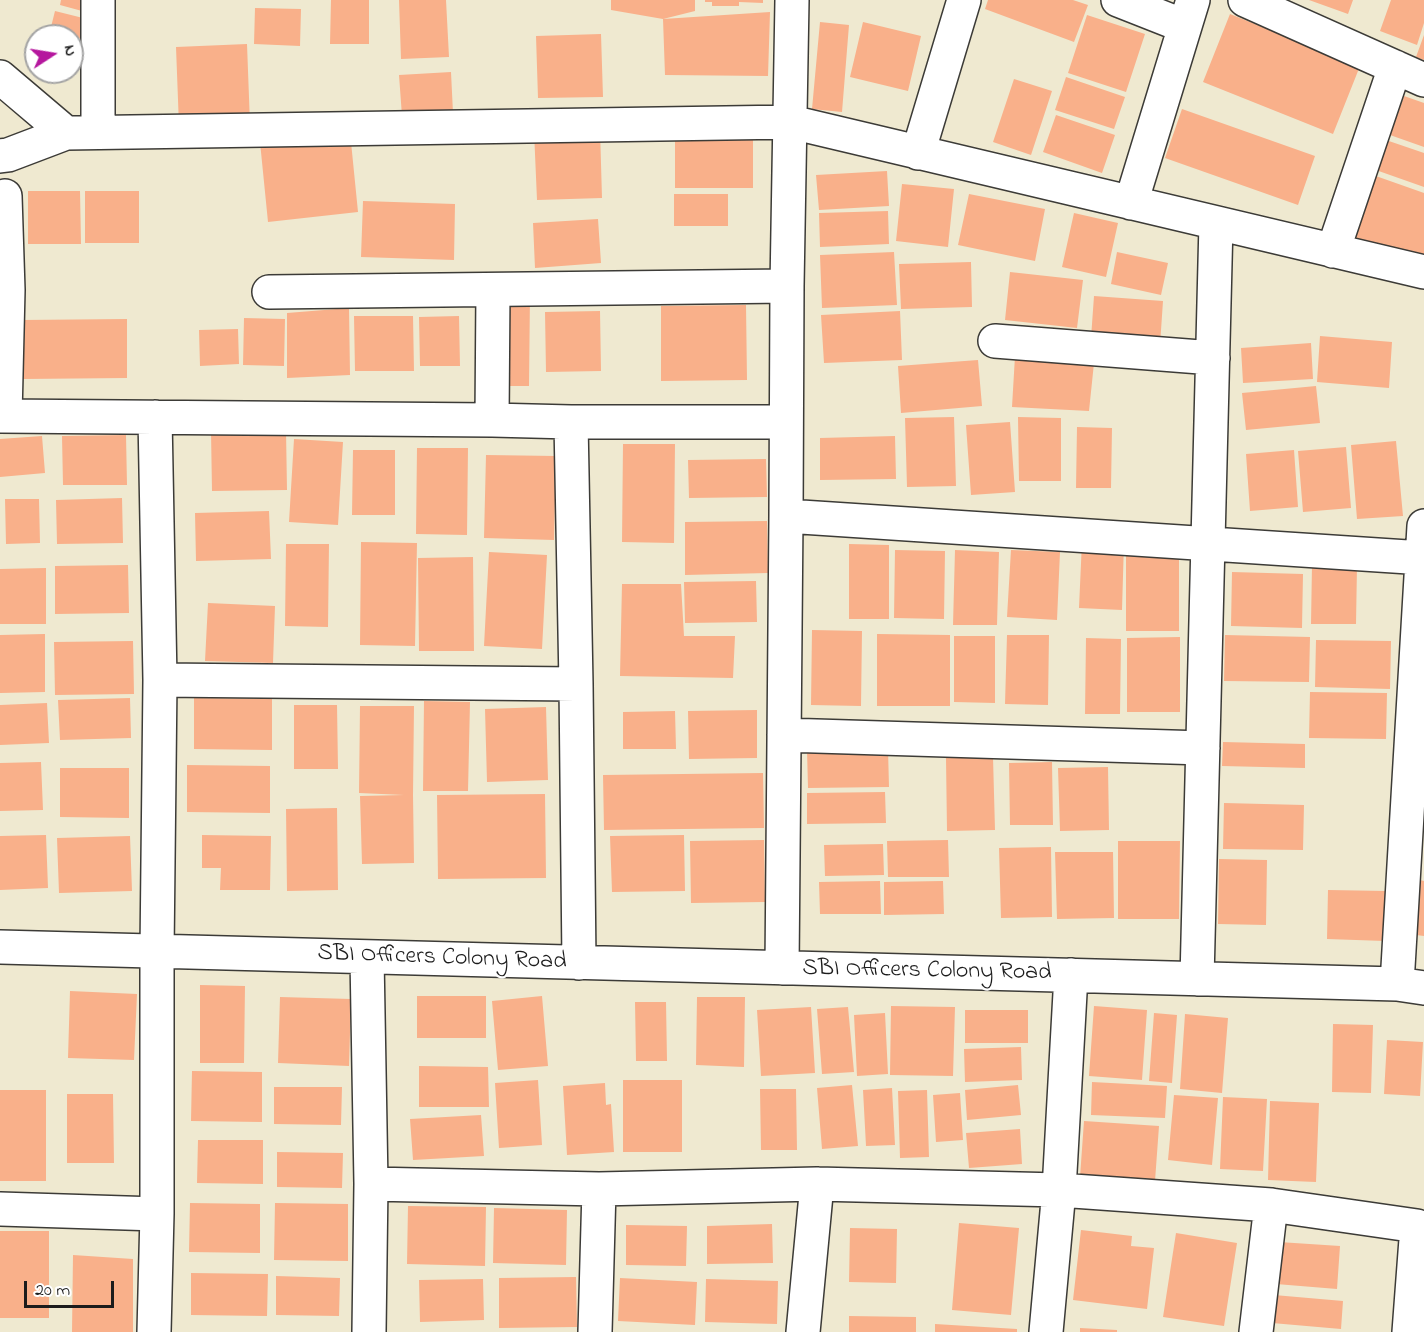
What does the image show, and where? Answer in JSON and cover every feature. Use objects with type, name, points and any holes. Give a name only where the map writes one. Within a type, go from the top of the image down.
[{"type":"street","points":[[82,132],[98,0]]},
{"type":"street","points":[[782,968],[787,286],[792,0]]},
{"type":"street","points":[[918,153],[964,0]]},
{"type":"street","points":[[1118,0],[1189,13],[1131,203]]},
{"type":"street","points":[[1245,0],[1410,73],[1333,251]]},
{"type":"street","points":[[0,77],[82,132]]},
{"type":"street","points":[[0,156],[82,132],[791,122],[1424,272]]},
{"type":"street","points":[[5,196],[8,290],[3,416],[786,422]]},
{"type":"street","points":[[1197,979],[1216,223]]},
{"type":"street","points":[[269,292],[787,286]]},
{"type":"street","points":[[492,420],[493,290]]},
{"type":"street","points":[[994,341],[1213,358]]},
{"type":"street","points":[[154,417],[160,680],[157,952],[158,1214],[154,1332]]},
{"type":"street","points":[[571,422],[579,963]]},
{"type":"street","points":[[786,516],[1208,544],[1423,547]]},
{"type":"street","name":"SBI Officers Colony Road","points":[[0,947],[1410,986],[1423,547]]},
{"type":"street","points":[[160,680],[576,684]]},
{"type":"street","points":[[784,735],[1203,748]]},
{"type":"street","points":[[367,957],[369,1332]]},
{"type":"street","points":[[1046,1332],[1059,1190],[1071,975]]},
{"type":"street","points":[[370,1184],[599,1189],[817,1184],[1059,1190],[1271,1205],[1420,1224],[1409,1332]]},
{"type":"street","points":[[803,1332],[817,1184]]},
{"type":"street","points":[[595,1332],[599,1189]]},
{"type":"street","points":[[1256,1332],[1271,1205]]},
{"type":"street","points":[[0,1209],[158,1214]]},
{"type":"building","points":[[61,0],[85,0],[82,11],[60,5]]},
{"type":"building","points":[[331,0],[369,0],[369,44],[330,44]]},
{"type":"building","points":[[399,0],[446,0],[449,57],[401,59]]},
{"type":"building","points":[[611,0],[695,0],[695,11],[663,19],[611,10]]},
{"type":"building","points":[[705,0],[763,0],[763,3],[739,2],[739,6],[712,6],[712,2],[705,2]]},
{"type":"building","points":[[988,0],[1073,0],[1088,5],[1074,42],[985,9]]},
{"type":"building","points":[[1309,0],[1353,0],[1348,14]]},
{"type":"building","points":[[1391,0],[1424,0],[1424,23],[1417,45],[1380,31]]},
{"type":"building","points":[[255,8],[301,9],[300,46],[254,44]]},
{"type":"building","points":[[55,11],[87,19],[84,31],[84,24],[52,24]]},
{"type":"building","points":[[770,12],[768,76],[665,75],[663,19]]},
{"type":"building","points":[[1230,14],[1360,66],[1333,134],[1203,82]]},
{"type":"building","points":[[1087,15],[1145,34],[1126,92],[1068,73]]},
{"type":"building","points":[[820,22],[849,25],[842,112],[812,109]]},
{"type":"building","points":[[863,22],[921,36],[908,91],[850,77]]},
{"type":"building","points":[[601,34],[603,97],[538,98],[536,36]]},
{"type":"building","points":[[1424,35],[1424,60],[1416,57]]},
{"type":"building","points":[[247,44],[250,124],[179,126],[176,47]]},
{"type":"building","points":[[451,72],[453,113],[402,116],[399,75]]},
{"type":"building","points":[[1066,77],[1125,97],[1114,129],[1055,110]]},
{"type":"building","points":[[1014,79],[1052,91],[1031,155],[993,142]]},
{"type":"building","points":[[1404,96],[1424,103],[1424,147],[1390,135]]},
{"type":"building","points":[[1182,109],[1315,156],[1298,205],[1165,158]]},
{"type":"building","points":[[1056,115],[1115,135],[1102,173],[1043,152]]},
{"type":"building","points":[[600,129],[602,198],[537,200],[534,131]]},
{"type":"building","points":[[350,132],[358,212],[268,222],[260,142]]},
{"type":"building","points":[[753,132],[753,188],[675,188],[675,133]]},
{"type":"building","points":[[1383,139],[1424,153],[1424,187],[1373,169]]},
{"type":"building","points":[[887,171],[889,206],[819,210],[816,175]]},
{"type":"building","points":[[1373,175],[1424,193],[1424,263],[1352,238]]},
{"type":"building","points":[[902,184],[954,189],[948,247],[896,241]]},
{"type":"building","points":[[28,191],[80,191],[81,244],[28,244]]},
{"type":"building","points":[[85,191],[139,191],[139,243],[85,243]]},
{"type":"building","points":[[674,194],[728,194],[728,226],[674,226]]},
{"type":"building","points":[[969,194],[1045,209],[1035,261],[958,245]]},
{"type":"building","points":[[363,201],[455,204],[454,260],[361,257]]},
{"type":"building","points":[[888,211],[889,244],[820,247],[819,213]]},
{"type":"building","points":[[1074,213],[1118,223],[1106,277],[1062,267]]},
{"type":"building","points":[[598,219],[601,263],[535,268],[533,223]]},
{"type":"building","points":[[894,252],[897,305],[822,308],[820,255]]},
{"type":"building","points":[[1117,252],[1168,263],[1161,295],[1111,284]]},
{"type":"building","points":[[971,262],[972,307],[901,309],[899,264]]},
{"type":"building","points":[[1010,272],[1083,280],[1077,328],[1005,320]]},
{"type":"building","points":[[496,293],[530,293],[529,386],[495,386]]},
{"type":"building","points":[[1094,296],[1163,301],[1160,345],[1091,338]]},
{"type":"building","points":[[746,305],[747,380],[661,381],[661,306]]},
{"type":"building","points":[[349,308],[350,375],[287,378],[287,313]]},
{"type":"building","points":[[600,311],[601,371],[546,372],[545,312]]},
{"type":"building","points":[[900,311],[902,360],[824,363],[821,315]]},
{"type":"building","points":[[354,316],[413,316],[414,371],[355,371]]},
{"type":"building","points":[[459,316],[460,366],[420,366],[419,317]]},
{"type":"building","points":[[244,318],[285,319],[284,366],[243,365]]},
{"type":"building","points":[[127,319],[127,378],[23,379],[22,320]]},
{"type":"building","points":[[238,329],[239,364],[200,366],[199,330]]},
{"type":"building","points":[[1320,336],[1392,342],[1389,388],[1317,382]]},
{"type":"building","points":[[1311,343],[1313,379],[1243,383],[1241,348]]},
{"type":"building","points":[[1015,356],[1094,363],[1089,411],[1012,407]]},
{"type":"building","points":[[978,360],[982,406],[901,413],[898,366]]},
{"type":"building","points":[[1316,386],[1320,423],[1246,430],[1242,393]]},
{"type":"building","points":[[954,417],[956,486],[907,487],[905,418]]},
{"type":"building","points":[[1018,417],[1061,418],[1061,481],[1019,481]]},
{"type":"building","points":[[1010,422],[1015,492],[971,495],[966,425]]},
{"type":"building","points":[[1077,427],[1112,428],[1111,488],[1076,488]]},
{"type":"building","points":[[286,430],[287,490],[212,491],[211,431]]},
{"type":"building","points":[[126,435],[127,485],[63,485],[62,436]]},
{"type":"building","points":[[42,436],[45,473],[0,477],[0,439]]},
{"type":"building","points":[[895,436],[896,479],[820,480],[820,438]]},
{"type":"building","points":[[294,439],[343,442],[338,525],[289,522]]},
{"type":"building","points":[[1396,441],[1403,516],[1357,519],[1351,445]]},
{"type":"building","points":[[623,444],[675,444],[674,543],[622,542]]},
{"type":"building","points":[[1346,447],[1351,508],[1303,512],[1298,451]]},
{"type":"building","points":[[417,448],[468,448],[467,535],[416,534]]},
{"type":"building","points":[[353,450],[395,450],[395,515],[352,515]]},
{"type":"building","points":[[1294,450],[1298,507],[1250,511],[1246,454]]},
{"type":"building","points":[[486,455],[556,456],[554,540],[484,538]]},
{"type":"building","points":[[766,459],[767,497],[689,498],[688,460]]},
{"type":"building","points":[[122,498],[123,543],[57,544],[56,500]]},
{"type":"building","points":[[5,499],[39,499],[40,543],[6,544]]},
{"type":"building","points":[[269,511],[271,559],[196,561],[195,513]]},
{"type":"building","points":[[767,521],[768,573],[685,575],[685,522]]},
{"type":"building","points":[[1082,541],[1124,542],[1122,610],[1079,608]]},
{"type":"building","points":[[361,542],[417,543],[415,646],[360,645]]},
{"type":"building","points":[[286,544],[329,544],[328,627],[285,626]]},
{"type":"building","points":[[849,544],[889,545],[889,619],[849,619]]},
{"type":"building","points":[[895,550],[945,551],[944,619],[894,618]]},
{"type":"building","points":[[955,550],[999,552],[997,625],[953,625]]},
{"type":"building","points":[[1011,550],[1060,552],[1057,620],[1007,617]]},
{"type":"building","points":[[489,552],[547,555],[542,649],[484,646]]},
{"type":"building","points":[[1126,553],[1179,553],[1179,631],[1126,631]]},
{"type":"building","points":[[473,557],[474,651],[419,651],[418,558]]},
{"type":"building","points":[[128,565],[129,613],[55,614],[55,566]]},
{"type":"building","points":[[1312,565],[1357,566],[1356,624],[1311,624]]},
{"type":"building","points":[[46,568],[46,624],[0,624],[0,569]]},
{"type":"building","points":[[1232,572],[1303,574],[1302,628],[1231,626]]},
{"type":"building","points":[[756,581],[757,622],[685,623],[684,582]]},
{"type":"building","points":[[622,584],[681,584],[684,636],[735,636],[733,678],[620,676]]},
{"type":"building","points":[[208,603],[275,606],[273,663],[205,661]]},
{"type":"building","points":[[812,630],[862,631],[861,706],[811,705]]},
{"type":"building","points":[[45,634],[45,692],[0,693],[0,635]]},
{"type":"building","points":[[877,634],[950,635],[950,706],[877,706]]},
{"type":"building","points":[[1007,635],[1049,635],[1048,705],[1005,704]]},
{"type":"building","points":[[1225,635],[1310,637],[1309,682],[1224,681]]},
{"type":"building","points":[[954,636],[995,636],[995,703],[954,702]]},
{"type":"building","points":[[1180,637],[1180,712],[1127,712],[1127,638]]},
{"type":"building","points":[[1086,638],[1121,639],[1120,714],[1085,714]]},
{"type":"building","points":[[1316,640],[1391,641],[1390,689],[1315,687]]},
{"type":"building","points":[[133,641],[134,694],[55,695],[54,642]]},
{"type":"building","points":[[1310,692],[1387,693],[1386,739],[1309,738]]},
{"type":"building","points":[[130,698],[131,738],[60,740],[58,700]]},
{"type":"building","points":[[194,698],[272,699],[272,750],[194,749]]},
{"type":"building","points":[[424,701],[470,702],[468,791],[423,791]]},
{"type":"building","points":[[47,703],[49,743],[0,745],[0,705]]},
{"type":"building","points":[[294,705],[337,705],[338,769],[294,769]]},
{"type":"building","points":[[360,706],[414,706],[414,863],[362,864],[360,796],[404,795],[359,793]]},
{"type":"building","points":[[546,707],[548,780],[487,782],[485,709]]},
{"type":"building","points":[[757,710],[757,758],[689,759],[688,711]]},
{"type":"building","points":[[675,711],[676,749],[623,749],[623,712]]},
{"type":"building","points":[[1223,742],[1305,744],[1305,768],[1222,766]]},
{"type":"building","points":[[888,749],[889,787],[808,788],[807,750]]},
{"type":"building","points":[[993,757],[995,830],[947,831],[946,758]]},
{"type":"building","points":[[41,762],[43,810],[0,811],[0,763]]},
{"type":"building","points":[[1052,762],[1053,825],[1010,825],[1009,763]]},
{"type":"building","points":[[187,765],[270,766],[270,813],[187,812]]},
{"type":"building","points":[[1108,767],[1109,830],[1060,831],[1058,768]]},
{"type":"building","points":[[60,768],[129,768],[129,818],[60,817]]},
{"type":"building","points":[[763,773],[764,828],[604,830],[603,775]]},
{"type":"building","points":[[885,792],[886,823],[807,824],[807,793]]},
{"type":"building","points":[[545,794],[546,878],[438,879],[437,795]]},
{"type":"building","points":[[1224,803],[1304,805],[1303,850],[1223,849]]},
{"type":"building","points":[[337,808],[338,890],[287,891],[286,809]]},
{"type":"building","points":[[46,835],[48,888],[0,890],[0,836]]},
{"type":"building","points":[[202,835],[271,836],[270,890],[220,890],[221,868],[202,868]]},
{"type":"building","points":[[684,835],[685,891],[612,892],[610,836]]},
{"type":"building","points":[[130,836],[132,891],[59,893],[57,838]]},
{"type":"building","points":[[764,840],[765,902],[691,903],[690,841]]},
{"type":"building","points":[[948,840],[949,877],[888,877],[887,841]]},
{"type":"building","points":[[1118,841],[1180,841],[1179,919],[1118,919]]},
{"type":"building","points":[[883,844],[884,875],[825,876],[824,845]]},
{"type":"building","points":[[1051,847],[1052,917],[1001,918],[999,848]]},
{"type":"building","points":[[1055,852],[1113,852],[1114,918],[1057,919]]},
{"type":"building","points":[[1219,859],[1267,860],[1266,925],[1218,924]]},
{"type":"building","points":[[1420,880],[1424,881],[1424,936],[1416,935]]},
{"type":"building","points":[[880,881],[881,914],[820,914],[819,882]]},
{"type":"building","points":[[943,881],[944,914],[884,915],[884,882]]},
{"type":"building","points":[[1328,890],[1386,891],[1385,941],[1327,939]]},
{"type":"building","points":[[200,985],[245,986],[244,1063],[200,1063]]},
{"type":"building","points":[[70,991],[137,994],[134,1060],[68,1058]]},
{"type":"building","points":[[417,996],[486,996],[486,1038],[417,1038]]},
{"type":"building","points":[[542,996],[548,1066],[498,1070],[492,1001]]},
{"type":"building","points":[[280,997],[351,999],[349,1066],[278,1063]]},
{"type":"building","points":[[697,997],[745,997],[744,1067],[696,1065]]},
{"type":"building","points":[[635,1002],[666,1002],[667,1061],[636,1061]]},
{"type":"building","points":[[891,1006],[955,1007],[953,1076],[890,1075]]},
{"type":"building","points":[[1094,1006],[1147,1010],[1142,1080],[1089,1076]]},
{"type":"building","points":[[811,1007],[815,1073],[761,1076],[757,1010]]},
{"type":"building","points":[[848,1007],[854,1072],[822,1074],[817,1009]]},
{"type":"building","points":[[965,1010],[1028,1010],[1028,1043],[965,1043]]},
{"type":"building","points":[[885,1013],[888,1074],[857,1076],[854,1015]]},
{"type":"building","points":[[1154,1013],[1177,1015],[1172,1083],[1149,1081]]},
{"type":"building","points":[[1185,1014],[1228,1018],[1222,1093],[1180,1089]]},
{"type":"building","points":[[1333,1024],[1373,1025],[1371,1093],[1332,1092]]},
{"type":"building","points":[[1387,1040],[1423,1042],[1420,1096],[1384,1094]]},
{"type":"building","points":[[1021,1047],[1022,1080],[965,1082],[964,1049]]},
{"type":"building","points":[[419,1066],[488,1067],[489,1107],[419,1107]]},
{"type":"building","points":[[192,1071],[262,1072],[262,1122],[191,1121]]},
{"type":"building","points":[[538,1080],[542,1145],[499,1148],[495,1083]]},
{"type":"building","points":[[623,1080],[682,1080],[682,1152],[623,1152]]},
{"type":"building","points":[[1092,1082],[1167,1086],[1165,1118],[1091,1115]]},
{"type":"building","points":[[605,1083],[606,1105],[611,1104],[614,1152],[567,1155],[563,1086]]},
{"type":"building","points":[[852,1085],[858,1146],[822,1149],[817,1088]]},
{"type":"building","points":[[1018,1085],[1021,1115],[967,1120],[965,1090]]},
{"type":"building","points":[[274,1087],[342,1087],[341,1125],[274,1124]]},
{"type":"building","points":[[892,1088],[895,1145],[866,1146],[863,1090]]},
{"type":"building","points":[[760,1089],[796,1089],[797,1150],[761,1150]]},
{"type":"building","points":[[0,1090],[46,1090],[46,1181],[0,1181]]},
{"type":"building","points":[[927,1090],[929,1157],[900,1158],[898,1091]]},
{"type":"building","points":[[960,1093],[963,1140],[936,1142],[933,1095]]},
{"type":"building","points":[[67,1094],[113,1094],[114,1163],[67,1163]]},
{"type":"building","points":[[1174,1095],[1218,1098],[1212,1165],[1168,1160]]},
{"type":"building","points":[[1223,1097],[1267,1099],[1263,1171],[1220,1169]]},
{"type":"building","points":[[1270,1101],[1319,1103],[1316,1182],[1268,1180]]},
{"type":"building","points":[[481,1115],[484,1156],[413,1160],[410,1119]]},
{"type":"building","points":[[1084,1121],[1159,1126],[1155,1181],[1080,1177]]},
{"type":"building","points":[[1020,1129],[1022,1164],[969,1168],[966,1133]]},
{"type":"building","points":[[198,1140],[263,1140],[263,1184],[197,1183]]},
{"type":"building","points":[[277,1152],[343,1153],[342,1188],[277,1187]]},
{"type":"building","points":[[190,1203],[260,1204],[260,1253],[189,1252]]},
{"type":"building","points":[[275,1203],[348,1204],[348,1261],[274,1260]]},
{"type":"building","points":[[408,1206],[486,1207],[485,1266],[407,1264]]},
{"type":"building","points":[[494,1208],[567,1210],[566,1265],[493,1263]]},
{"type":"building","points":[[959,1223],[1019,1228],[1011,1315],[952,1310]]},
{"type":"building","points":[[772,1224],[773,1263],[707,1264],[707,1226]]},
{"type":"building","points":[[626,1225],[687,1226],[686,1266],[626,1265]]},
{"type":"building","points":[[850,1228],[897,1229],[896,1283],[849,1282]]},
{"type":"building","points":[[1081,1230],[1132,1236],[1131,1246],[1154,1248],[1147,1309],[1073,1300]]},
{"type":"building","points":[[0,1231],[49,1231],[49,1318],[0,1318]]},
{"type":"building","points":[[1176,1233],[1237,1243],[1224,1326],[1163,1317]]},
{"type":"building","points":[[1279,1242],[1340,1246],[1337,1289],[1276,1284]]},
{"type":"building","points":[[73,1255],[133,1259],[133,1332],[72,1332]]},
{"type":"building","points":[[191,1273],[268,1274],[267,1316],[191,1315]]},
{"type":"building","points":[[276,1276],[340,1278],[339,1316],[276,1315]]},
{"type":"building","points":[[576,1277],[577,1327],[499,1328],[499,1278]]},
{"type":"building","points":[[620,1278],[697,1282],[695,1325],[618,1321]]},
{"type":"building","points":[[483,1279],[484,1320],[420,1322],[419,1280]]},
{"type":"building","points":[[706,1279],[778,1281],[777,1324],[705,1322]]},
{"type":"building","points":[[1274,1295],[1343,1301],[1341,1329],[1272,1323]]},
{"type":"building","points":[[849,1316],[916,1317],[916,1332],[849,1332]]},
{"type":"building","points":[[935,1324],[1017,1329],[1017,1332],[935,1332]]},
{"type":"building","points":[[1080,1328],[1117,1330],[1117,1332],[1080,1332]]}]
